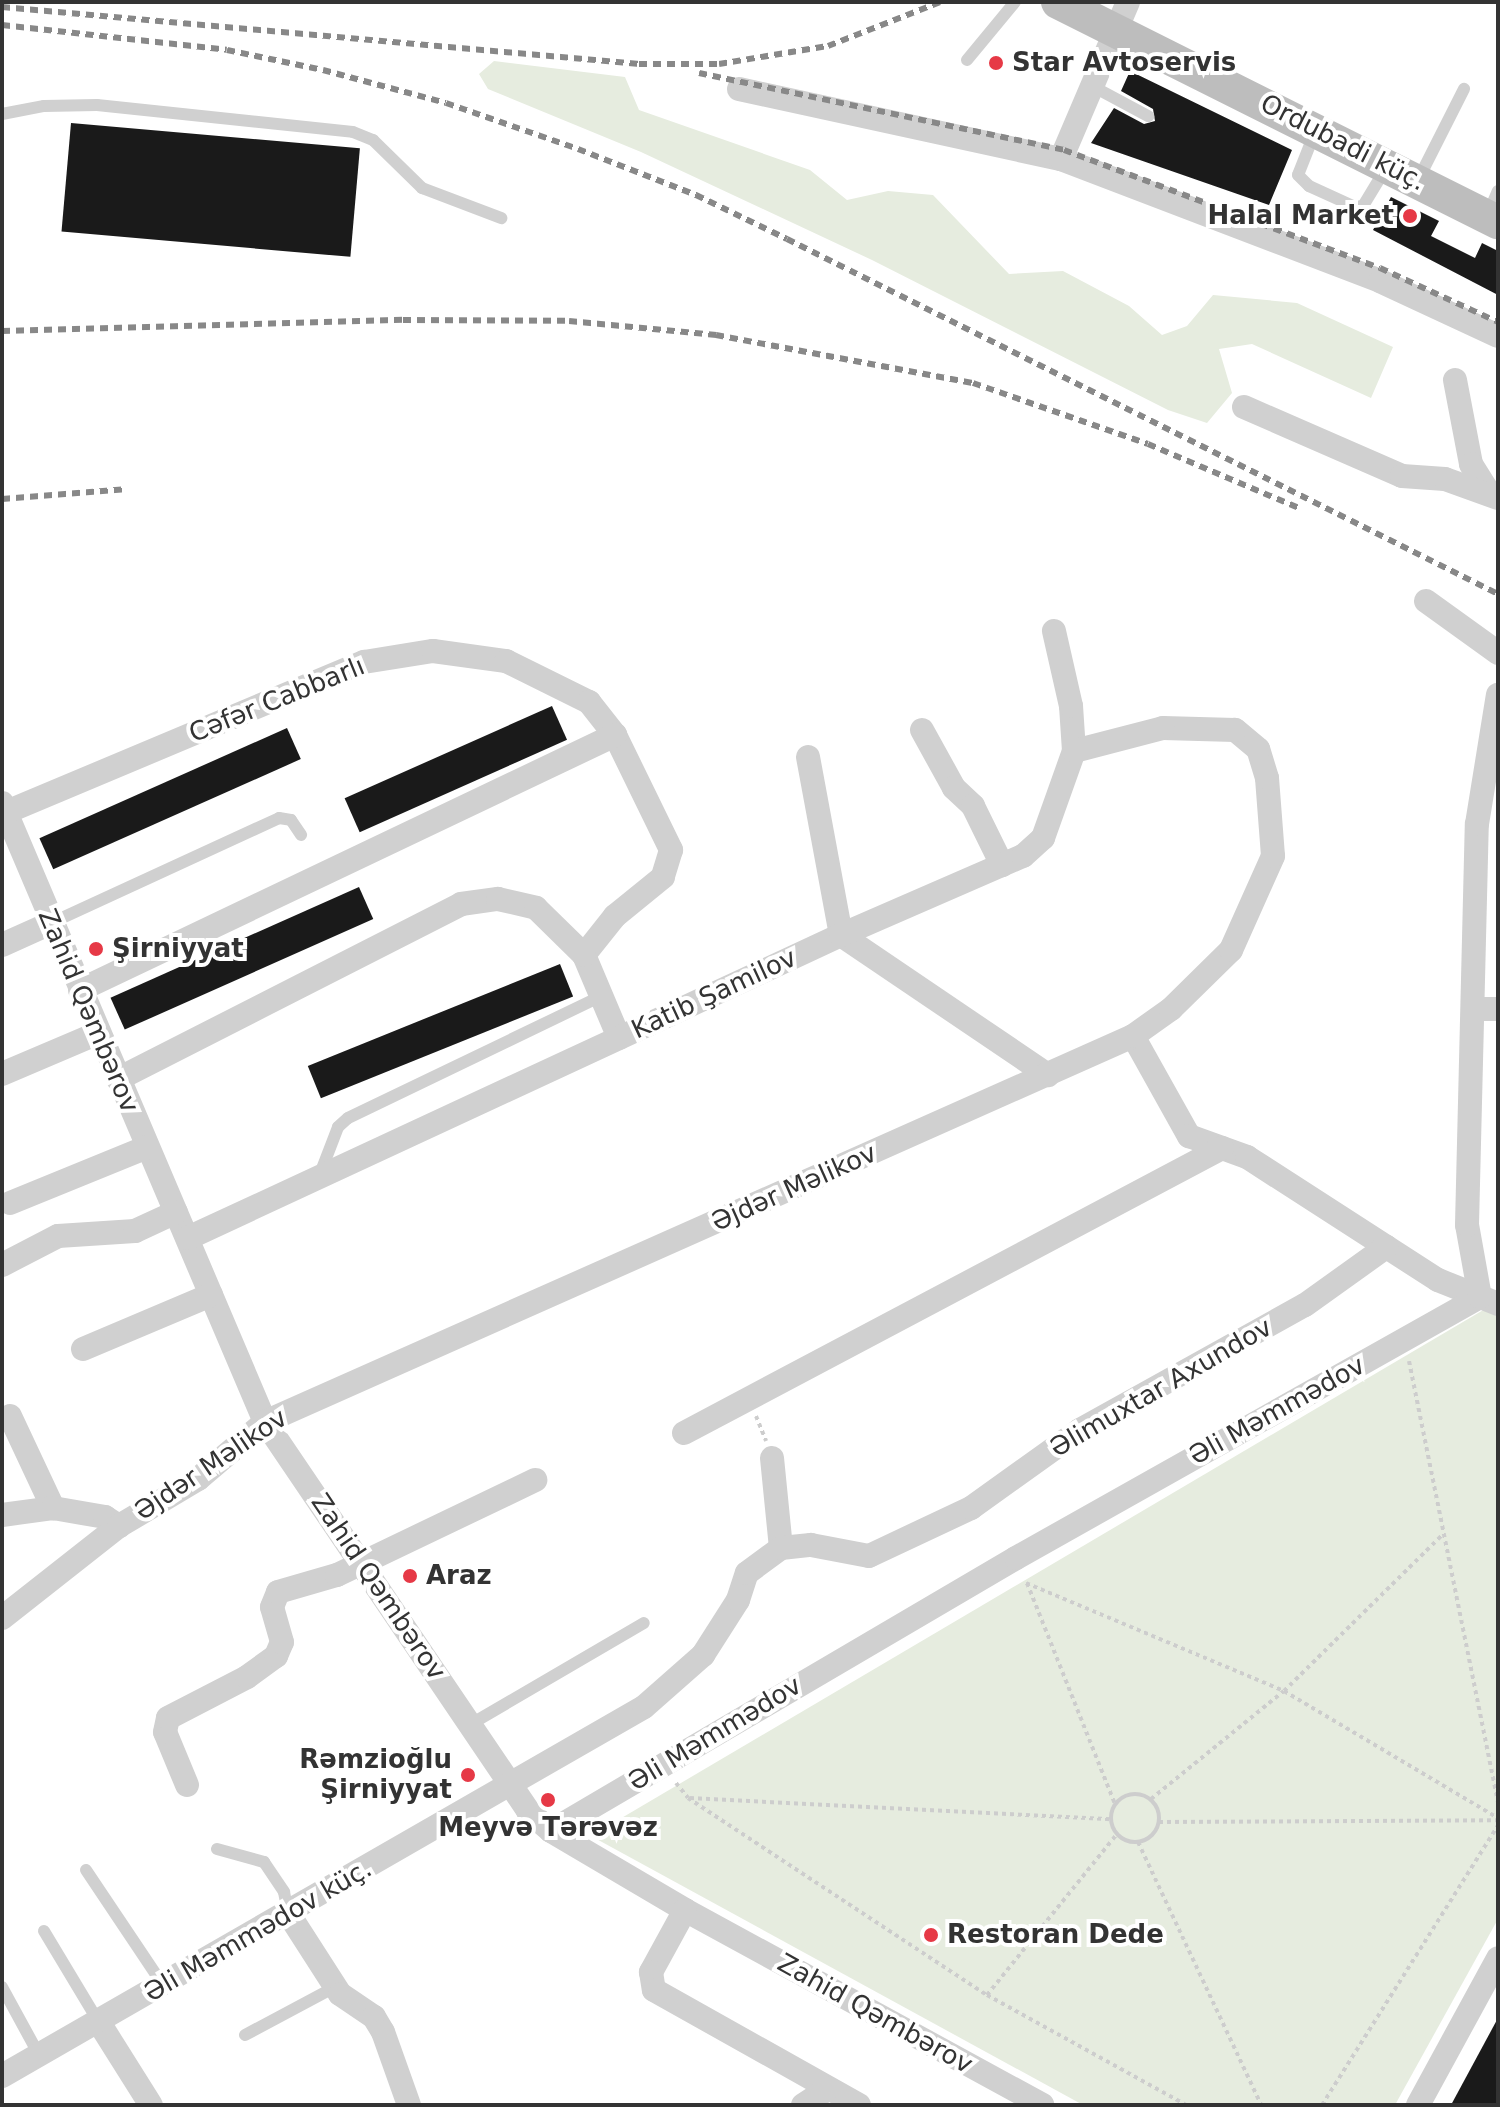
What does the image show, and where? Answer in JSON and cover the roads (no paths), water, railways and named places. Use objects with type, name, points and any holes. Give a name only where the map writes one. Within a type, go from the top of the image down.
[{"type":"main road","name":"Ordubadi küç.","points":[[1058,2],[1122,16],[1316,129],[1418,181],[1494,210]]},
{"type":"street","points":[[1061,159],[1122,16]]},
{"type":"street","points":[[739,89],[1061,159],[1380,281],[1498,336]]},
{"type":"street","points":[[1455,380],[1471,464],[1494,496]]},
{"type":"street","points":[[1244,407],[1402,476],[1445,479],[1494,496]]},
{"type":"street","points":[[1426,601],[1498,653]]},
{"type":"street","name":"Katib Şamilov","points":[[188,1238],[841,935],[1023,856],[1043,838],[1074,751],[1071,706],[1054,631]]},
{"type":"street","name":"Cəfər Cabbarlı","points":[[3,810],[364,662],[433,651],[506,661],[589,702],[615,735],[671,850],[663,877],[615,916],[584,955]]},
{"type":"street","points":[[1489,1300],[1467,1225],[1477,824],[1498,698]]},
{"type":"street","name":"Əjdər Məlikov","points":[[2,1618],[119,1526],[198,1479],[265,1422],[1048,1075],[1133,1036],[1171,1009],[1231,950],[1273,856],[1267,778],[1258,749],[1235,730],[1163,728],[1074,751]]},
{"type":"street","points":[[922,730],[954,788],[973,806],[1002,865]]},
{"type":"street","points":[[80,990],[615,735]]},
{"type":"street","points":[[808,757],[841,935],[1048,1075]]},
{"type":"street","name":"Zahid Qəmbərov","points":[[3,810],[265,1422],[528,1811],[551,1831],[685,1910],[1042,2105]]},
{"type":"street","points":[[118,1079],[461,904],[498,899],[536,908],[584,955],[619,1038]]},
{"type":"street","points":[[2,945],[51,923]]},
{"type":"street","points":[[1473,1009],[1498,1009]]},
{"type":"street","points":[[2,1074],[98,1033]]},
{"type":"street","points":[[1133,1036],[1189,1136],[1247,1157],[1438,1280],[1489,1300]]},
{"type":"street","points":[[10,1203],[147,1147]]},
{"type":"street","points":[[684,1433],[1222,1148]]},
{"type":"street","points":[[2,1265],[58,1236],[135,1231],[176,1212]]},
{"type":"street","name":"Əlimuxtar Axundov","points":[[781,1548],[811,1545],[869,1556],[971,1508],[1080,1430],[1305,1305],[1386,1247]]},
{"type":"street","points":[[83,1349],[211,1295]]},
{"type":"street","name":"Əli Məmmədov","points":[[551,1831],[941,1601],[1405,1339],[1489,1300]]},
{"type":"street","points":[[10,1416],[53,1508]]},
{"type":"street","points":[[513,1786],[644,1707],[680,1679],[722,1628],[747,1573],[781,1548],[772,1458]]},
{"type":"street","points":[[187,1785],[165,1732],[168,1718],[247,1677],[276,1656],[282,1642],[272,1607],[278,1592],[337,1575],[360,1561],[535,1480]]},
{"type":"street","points":[[2,1515],[53,1508],[105,1517],[119,1526]]},
{"type":"street","name":"Əli Məmmədov küç.","points":[[2,2076],[513,1786]]},
{"type":"street","points":[[685,1910],[651,1972],[654,1990],[859,2105]]},
{"type":"street","points":[[288,1913],[345,2000],[374,2017],[383,2032],[409,2105]]},
{"type":"street","points":[[1418,2105],[1498,1958]]},
{"type":"street","points":[[98,2021],[151,2105]]},
{"type":"street","points":[[803,2105],[828,2089]]},
{"type":"lane","points":[[967,60],[1015,2]]},
{"type":"lane","points":[[1092,86],[1148,116]]},
{"type":"lane","points":[[1418,181],[1464,89]]},
{"type":"lane","points":[[2,114],[44,106],[97,105],[353,132],[380,146],[422,188],[501,218]]},
{"type":"lane","points":[[1316,129],[1298,175],[1309,186],[1355,207],[1363,206],[1387,165]]},
{"type":"lane","points":[[51,923],[279,818],[291,820],[301,835]]},
{"type":"lane","points":[[319,1177],[338,1127],[348,1118],[601,996]]},
{"type":"lane","points":[[471,1724],[644,1623]]},
{"type":"lane","points":[[217,1849],[264,1862],[284,1892],[288,1913]]},
{"type":"lane","points":[[86,1870],[163,1985]]},
{"type":"lane","points":[[44,1931],[98,2021]]},
{"type":"lane","points":[[2,1987],[39,2055]]},
{"type":"lane","points":[[245,2035],[335,1987]]},
{"type":"railway","points":[[2,7],[639,64],[719,64],[828,46],[940,2]]},
{"type":"railway","points":[[2,25],[227,50],[323,70],[446,103],[578,149],[696,195],[787,239],[1498,594]]},
{"type":"railway","points":[[699,73],[1064,150],[1380,268],[1498,322]]},
{"type":"railway","points":[[2,331],[403,320],[569,321],[716,335],[973,383],[1148,444],[1301,509]]},
{"type":"railway","points":[[2,499],[125,489]]},
{"type":"place","name":"Star Avtoservis","points":[[996,63]]},
{"type":"place","name":"Halal Market","points":[[1410,216]]},
{"type":"place","name":"Şirniyyat","points":[[96,949]]},
{"type":"place","name":"Araz","points":[[410,1576]]},
{"type":"place","name":"Rəmzioğlu Şirniyyat","points":[[468,1775]]},
{"type":"place","name":"Meyvə Tərəvəz","points":[[548,1800]]},
{"type":"place","name":"Restoran Dede","points":[[931,1935]]}]
